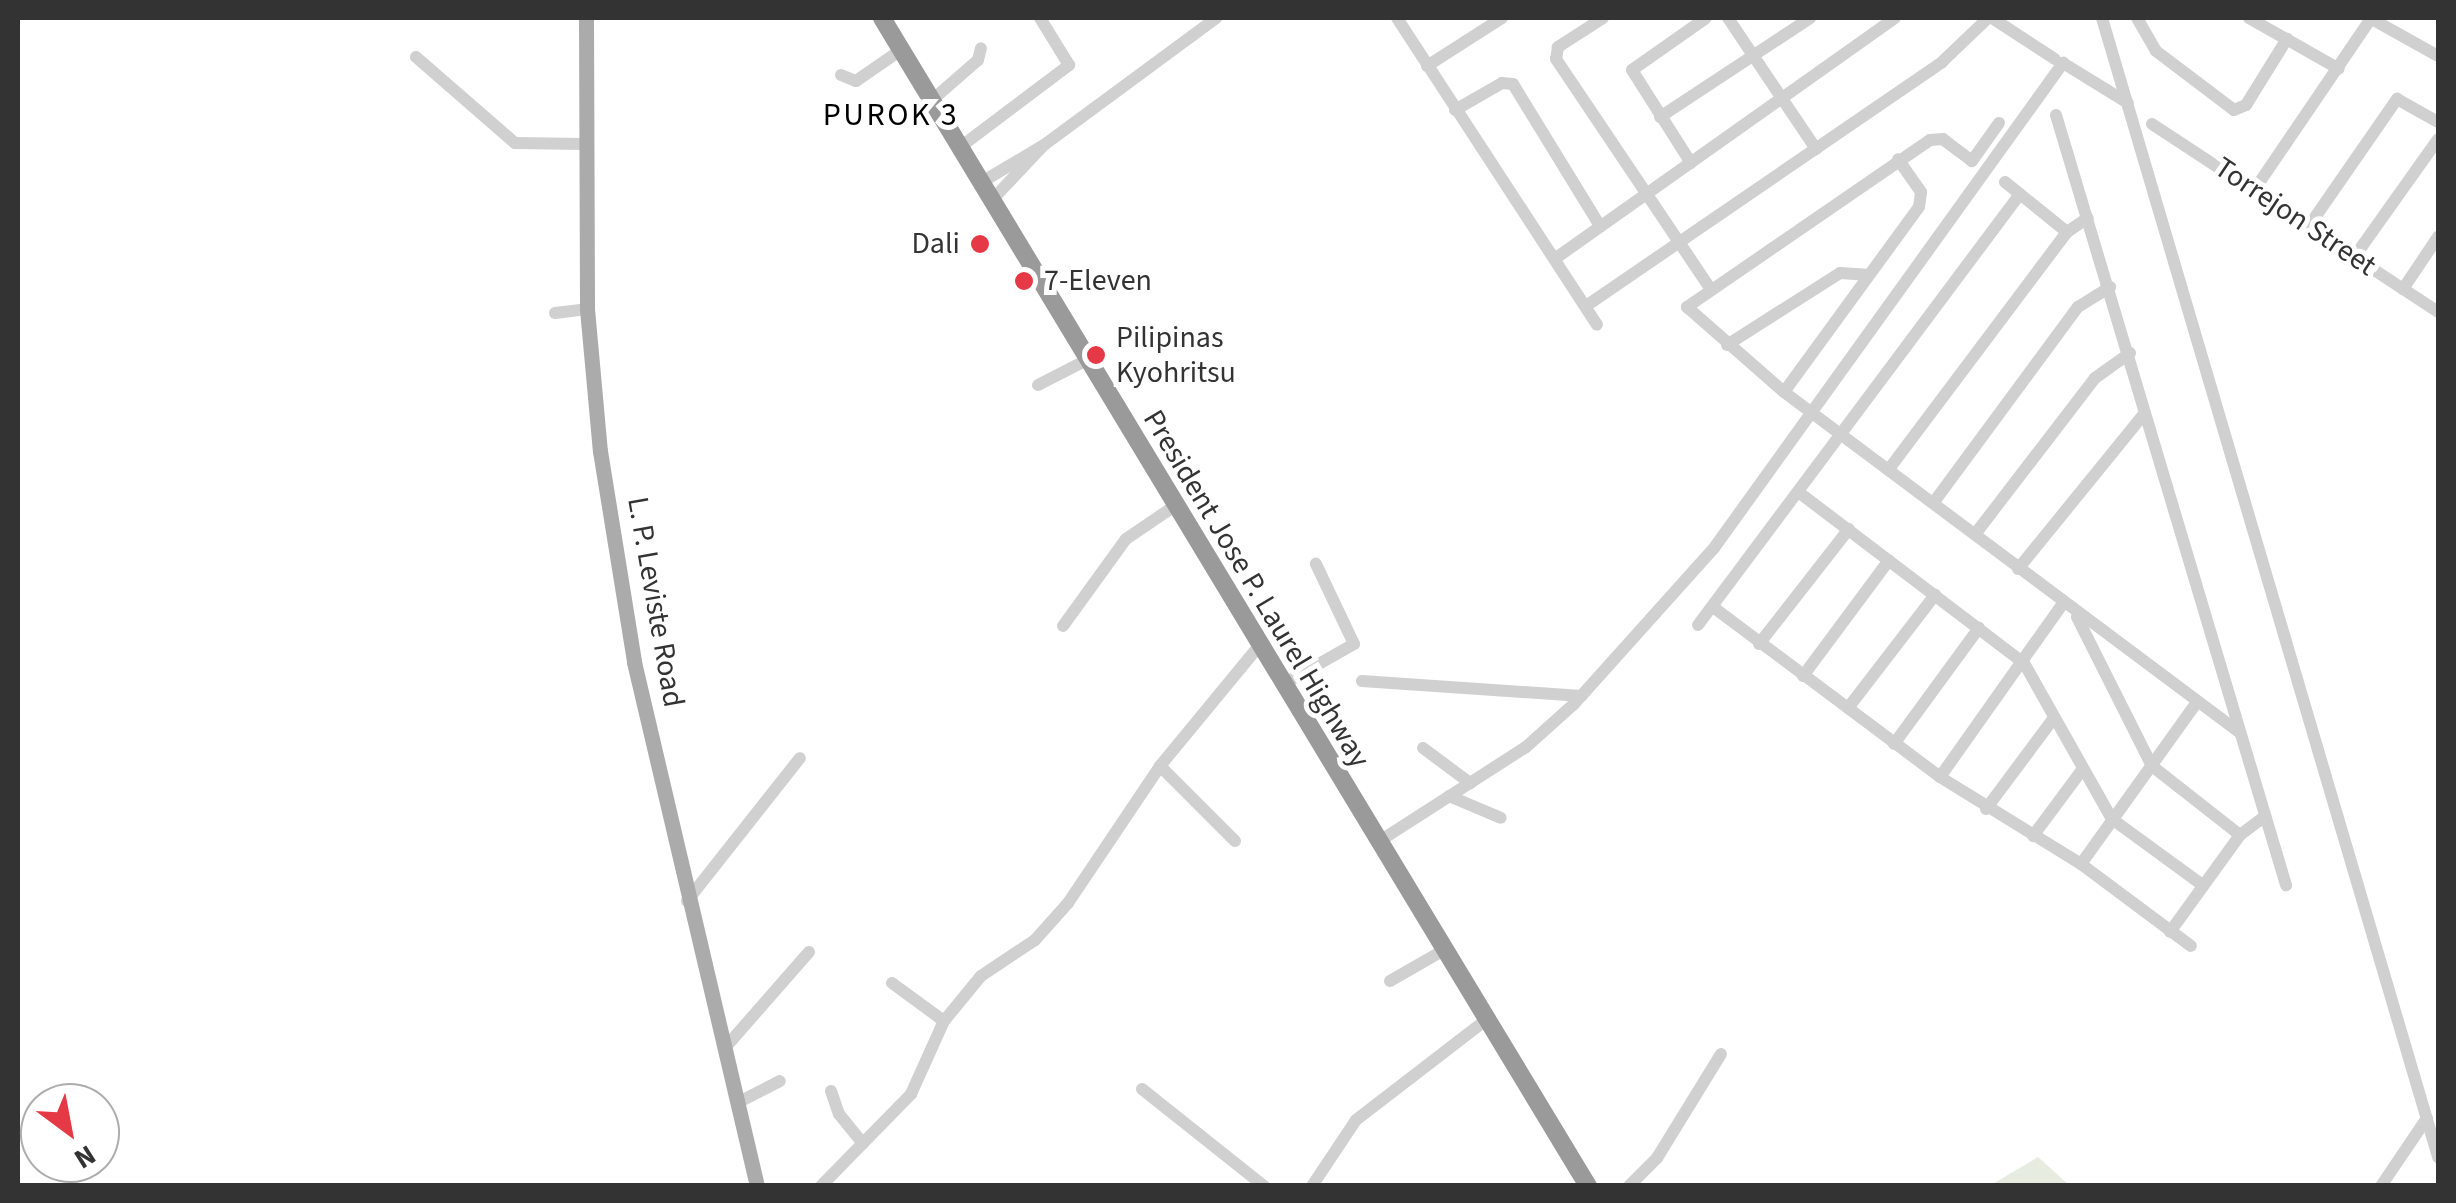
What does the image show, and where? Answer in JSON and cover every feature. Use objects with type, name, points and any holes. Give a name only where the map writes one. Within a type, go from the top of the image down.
[{"type":"highway","name":"President Jose P. Laurel Highway","points":[[882,18],[1173,508],[1588,1186]]},
{"type":"main road","name":"L. P. Leviste Road","points":[[586,18],[587,309],[600,450],[634,662],[687,901],[757,1186]]},
{"type":"street","points":[[959,148],[1069,65],[1040,18]]},
{"type":"street","points":[[980,183],[1044,145],[1216,18]]},
{"type":"street","points":[[1397,18],[1598,325]]},
{"type":"street","points":[[1427,66],[1502,18]]},
{"type":"street","points":[[1603,18],[1554,52],[1709,287]]},
{"type":"street","points":[[1691,164],[1632,70],[1706,18]]},
{"type":"street","points":[[1728,18],[1816,149]]},
{"type":"street","points":[[1660,116],[1810,18]]},
{"type":"street","points":[[1556,258],[1896,18]]},
{"type":"street","points":[[1586,306],[1950,56],[1990,18],[2128,103]]},
{"type":"street","points":[[2102,18],[2438,1158]]},
{"type":"street","points":[[2138,18],[2156,51],[2234,110],[2246,106],[2286,39]]},
{"type":"street","points":[[2248,18],[2339,69]]},
{"type":"street","points":[[2255,189],[2371,18],[2438,56]]},
{"type":"street","points":[[932,101],[978,60],[981,48]]},
{"type":"street","points":[[840,75],[856,81],[901,50]]},
{"type":"street","points":[[416,58],[514,143],[584,144]]},
{"type":"street","points":[[1378,842],[1526,747],[1581,696],[1714,548],[2059,61]]},
{"type":"street","points":[[1455,110],[1502,83],[1513,84],[1600,226]]},
{"type":"street","points":[[2309,226],[2397,99],[2438,122]]},
{"type":"street","points":[[2056,115],[2286,884]]},
{"type":"street","points":[[1999,123],[1972,161],[1936,138],[1898,160],[1709,287],[1687,308],[1727,346],[1812,414],[2239,732]]},
{"type":"street","name":"Torrejon Street","points":[[2152,124],[2438,312]]},
{"type":"street","points":[[2355,256],[2438,139]]},
{"type":"street","points":[[991,201],[1044,145]]},
{"type":"street","points":[[1784,392],[1922,200],[1898,160]]},
{"type":"street","points":[[2005,182],[2068,232]]},
{"type":"street","points":[[1698,625],[1844,437],[2020,194]]},
{"type":"street","points":[[1889,470],[2068,232],[2088,218]]},
{"type":"street","points":[[2402,289],[2438,238]]},
{"type":"street","points":[[1727,346],[1840,273],[1866,276]]},
{"type":"street","points":[[1934,502],[2078,307],[2110,287]]},
{"type":"street","points":[[554,313],[587,309]]},
{"type":"street","points":[[1976,533],[2095,378],[2130,353]]},
{"type":"street","points":[[1038,385],[1085,362]]},
{"type":"street","points":[[2018,569],[2145,413]]},
{"type":"street","points":[[1801,494],[2024,663],[2112,820],[2201,884]]},
{"type":"street","points":[[1063,626],[1126,539],[1173,508]]},
{"type":"street","points":[[1759,644],[1849,529]]},
{"type":"street","points":[[1803,676],[1889,560]]},
{"type":"street","points":[[1282,685],[1354,644],[1316,564]]},
{"type":"street","points":[[1848,708],[1934,595]]},
{"type":"street","points":[[1940,777],[2063,603]]},
{"type":"street","points":[[1712,607],[1940,777],[1986,809],[2082,864],[2191,946]]},
{"type":"street","points":[[2076,614],[2152,766],[2240,835]]},
{"type":"street","points":[[1894,744],[1979,628]]},
{"type":"street","points":[[821,1186],[911,1094],[944,1021],[989,968],[1036,940],[1058,914],[1160,766],[1258,646]]},
{"type":"street","points":[[1362,681],[1581,696]]},
{"type":"street","points":[[2082,864],[2197,702]]},
{"type":"street","points":[[1986,809],[2053,718]]},
{"type":"street","points":[[1423,748],[1470,783]]},
{"type":"street","points":[[687,901],[800,758]]},
{"type":"street","points":[[1160,766],[1235,841]]},
{"type":"street","points":[[2033,836],[2082,770]]},
{"type":"street","points":[[1449,796],[1501,818]]},
{"type":"street","points":[[2170,932],[2240,835],[2264,817]]},
{"type":"street","points":[[1390,982],[1444,950]]},
{"type":"street","points":[[724,1049],[809,952]]},
{"type":"street","points":[[892,982],[944,1021]]},
{"type":"street","points":[[1312,1186],[1356,1120],[1486,1020]]},
{"type":"street","points":[[1629,1186],[1656,1158],[1722,1054]]},
{"type":"street","points":[[738,1103],[780,1081]]},
{"type":"street","points":[[1142,1089],[1264,1186]]},
{"type":"street","points":[[831,1091],[839,1114],[863,1144]]},
{"type":"street","points":[[2383,1184],[2427,1118]]},
{"type":"shaded area","points":[[2038,1157],[2069,1185],[1991,1185]]},
{"type":"place","name":"Dali","points":[[980,244]]},
{"type":"place","name":"7-Eleven","points":[[1024,281]]},
{"type":"place","name":"Pilipinas Kyohritsu","points":[[1096,355]]},
{"type":"district","name":"PUROK 3","points":[[891,115]]}]
